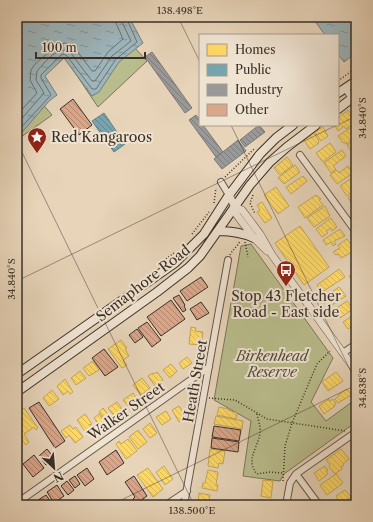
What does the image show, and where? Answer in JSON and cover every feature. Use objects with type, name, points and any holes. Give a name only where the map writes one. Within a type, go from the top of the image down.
[{"type":"main road","points":[[339,92],[356,81]]},
{"type":"main road","points":[[339,108],[355,99]]},
{"type":"main road","name":"Semaphore Road","points":[[17,374],[175,263],[204,234],[229,195],[260,154],[276,138],[292,126]]},
{"type":"main road","name":"Semaphore Road","points":[[17,392],[157,292],[188,268],[200,256],[250,185],[270,162],[315,126]]},
{"type":"main road","points":[[219,231],[228,230],[254,238]]},
{"type":"street","points":[[345,88],[355,99]]},
{"type":"street","points":[[300,155],[356,232]]},
{"type":"street","points":[[219,184],[229,195],[235,207],[236,214],[254,238],[272,255]]},
{"type":"street","points":[[235,207],[242,210],[260,234],[272,255],[356,371]]},
{"type":"street","name":"Heath Street","points":[[184,505],[228,260]]},
{"type":"street","points":[[343,353],[356,344]]},
{"type":"street","name":"Walker Street","points":[[17,503],[209,367]]},
{"type":"street","points":[[286,505],[290,483],[296,474],[354,433]]},
{"type":"street","points":[[296,474],[319,505]]},
{"type":"street","points":[[166,505],[187,491]]},
{"type":"path","points":[[339,80],[356,68]]},
{"type":"path","points":[[214,203],[216,188],[219,184]]},
{"type":"path","points":[[254,192],[250,203],[256,217]]},
{"type":"path","points":[[191,235],[210,209]]},
{"type":"path","points":[[228,260],[232,250],[239,244],[240,239]]},
{"type":"path","points":[[245,242],[248,257]]},
{"type":"path","points":[[166,259],[174,252]]},
{"type":"path","points":[[290,483],[283,484],[285,446],[292,423],[317,364],[330,351]]},
{"type":"path","points":[[204,398],[235,400],[267,419],[354,433]]},
{"type":"path","points":[[257,413],[260,431],[251,461],[253,469],[257,474],[270,472],[284,474]]},
{"type":"green space","points":[[17,17],[107,18],[147,61],[98,107],[63,55],[28,87],[52,115],[17,140]]},
{"type":"green space","name":"Birkenhead Reserve","points":[[251,244],[333,358],[311,402],[326,421],[356,399],[356,422],[284,474],[280,481],[243,476],[251,421],[214,400],[241,246]]},
{"type":"water","points":[[17,17],[129,17],[143,43],[119,62],[99,92],[92,96],[64,58],[45,76],[57,95],[49,101],[17,138]]},
{"type":"water","points":[[312,17],[356,17],[356,53],[344,62],[339,55],[339,34],[324,34]]},
{"type":"building: Homes","points":[[348,110],[354,120],[354,123],[346,129],[344,126],[338,131],[335,126],[339,126],[339,117]]},
{"type":"building: Homes","points":[[356,124],[356,137],[346,144],[344,142],[343,143],[338,136]]},
{"type":"building: Homes","points":[[323,127],[328,136],[321,141],[315,132]]},
{"type":"building: Homes","points":[[314,133],[319,143],[310,149],[304,140]]},
{"type":"building: Homes","points":[[356,140],[356,153],[355,154],[347,145]]},
{"type":"building: Homes","points":[[330,143],[336,152],[323,162],[316,153]]},
{"type":"building: Homes","points":[[342,150],[346,156],[333,166],[336,169],[331,173],[324,163]]},
{"type":"building: Homes","points":[[287,157],[293,165],[280,175],[274,168]]},
{"type":"building: Homes","points":[[295,165],[300,172],[284,184],[278,178]]},
{"type":"building: Homes","points":[[348,166],[353,173],[337,184],[330,175],[337,170],[339,173]]},
{"type":"building: Homes","points":[[356,175],[356,187],[350,189],[352,192],[347,196],[340,186]]},
{"type":"building: Homes","points":[[303,176],[307,181],[291,194],[286,187]]},
{"type":"building: Homes","points":[[276,187],[289,206],[278,214],[264,195]]},
{"type":"building: Homes","points":[[356,193],[356,205],[354,207],[348,198]]},
{"type":"building: Homes","points":[[316,195],[321,199],[319,200],[323,205],[305,218],[298,207]]},
{"type":"building: Homes","points":[[262,202],[272,218],[265,223],[257,212],[260,210],[257,205]]},
{"type":"building: Homes","points":[[325,206],[330,216],[314,227],[307,218]]},
{"type":"building: Homes","points":[[331,218],[337,227],[332,231],[331,228],[326,231],[328,233],[322,237],[316,229]]},
{"type":"building: Homes","points":[[300,226],[329,267],[304,285],[275,243]]},
{"type":"building: Homes","points":[[340,229],[345,236],[334,241],[336,244],[333,246],[331,242],[326,245],[323,240]]},
{"type":"building: Homes","points":[[347,239],[354,251],[341,258],[339,254],[336,255],[333,252],[340,248],[338,245]]},
{"type":"building: Homes","points":[[339,269],[345,277],[322,292],[317,285]]},
{"type":"building: Homes","points":[[356,272],[356,282],[354,283],[349,276]]},
{"type":"building: Homes","points":[[339,287],[346,296],[332,305],[326,296]]},
{"type":"building: Homes","points":[[347,301],[353,309],[340,318],[334,310]]},
{"type":"building: Homes","points":[[355,314],[356,324],[348,329],[343,322]]},
{"type":"building: Homes","points":[[191,327],[196,328],[195,331],[203,332],[201,345],[189,344]]},
{"type":"building: Homes","points":[[121,340],[127,348],[125,349],[129,356],[123,360],[127,365],[122,368],[108,349]]},
{"type":"building: Homes","points":[[187,357],[192,363],[183,369],[179,363]]},
{"type":"building: Homes","points":[[93,361],[99,370],[89,376],[83,368]]},
{"type":"building: Homes","points":[[171,364],[177,371],[170,378],[163,370]]},
{"type":"building: Homes","points":[[80,371],[86,378],[76,385],[71,378]]},
{"type":"building: Homes","points":[[157,372],[163,380],[155,386],[148,376]]},
{"type":"building: Homes","points":[[336,372],[343,381],[328,391],[322,382]]},
{"type":"building: Homes","points":[[142,378],[150,388],[141,395],[133,385]]},
{"type":"building: Homes","points":[[65,379],[73,392],[70,394],[68,391],[63,395],[57,386]]},
{"type":"building: Homes","points":[[347,389],[351,395],[338,403],[335,399]]},
{"type":"building: Homes","points":[[52,390],[59,399],[49,406],[43,398]]},
{"type":"building: Homes","points":[[133,393],[136,398],[128,406],[123,400]]},
{"type":"building: Homes","points":[[329,399],[330,401],[333,399],[336,404],[324,414],[319,406]]},
{"type":"building: Homes","points":[[117,402],[123,410],[115,417],[108,408]]},
{"type":"building: Homes","points":[[179,406],[186,417],[179,422],[172,410]]},
{"type":"building: Homes","points":[[219,407],[237,413],[236,419],[217,415]]},
{"type":"building: Homes","points":[[24,408],[38,428],[36,430],[34,427],[24,434],[29,442],[26,445],[17,433],[17,428],[19,427],[17,424],[17,410],[19,412]]},
{"type":"building: Homes","points":[[103,408],[112,420],[101,428],[94,418],[99,414],[102,418],[103,417],[99,412]]},
{"type":"building: Homes","points":[[166,411],[171,419],[162,425],[156,417]]},
{"type":"building: Homes","points":[[85,414],[92,424],[89,425],[93,430],[87,434],[77,420]]},
{"type":"building: Homes","points":[[216,416],[243,421],[242,429],[214,424]]},
{"type":"building: Homes","points":[[150,423],[157,433],[150,438],[143,429]]},
{"type":"building: Homes","points":[[70,425],[73,429],[76,427],[83,437],[75,443],[69,435],[66,438],[61,431]]},
{"type":"building: Homes","points":[[138,430],[147,442],[138,449],[129,437]]},
{"type":"building: Homes","points":[[128,439],[137,451],[126,459],[116,444],[119,441],[121,444]]},
{"type":"building: Homes","points":[[210,449],[225,451],[223,464],[219,463],[218,468],[208,466]]},
{"type":"building: Homes","points":[[341,449],[349,459],[343,464],[344,465],[341,467],[342,469],[335,474],[329,467],[330,465],[326,460]]},
{"type":"building: Homes","points":[[164,466],[173,479],[165,485],[156,472]]},
{"type":"building: Homes","points":[[325,466],[328,470],[326,471],[328,474],[319,481],[314,473]]},
{"type":"building: Homes","points":[[148,468],[163,489],[153,497],[137,475]]},
{"type":"building: Homes","points":[[208,470],[218,472],[216,485],[218,485],[217,491],[202,488],[203,483],[205,483]]},
{"type":"building: Homes","points":[[336,474],[343,483],[327,495],[320,485]]},
{"type":"building: Homes","points":[[263,480],[273,481],[271,498],[261,496]]},
{"type":"building: Homes","points":[[345,490],[351,497],[340,505],[337,505],[334,501],[338,498],[336,496]]},
{"type":"building: Homes","points":[[199,493],[210,495],[209,500],[203,500],[203,503],[198,502]]},
{"type":"building: Homes","points":[[126,499],[130,505],[118,505]]},
{"type":"building: Homes","points":[[257,501],[272,504],[272,505],[256,505]]},
{"type":"building: Public","points":[[104,113],[125,144],[114,152],[92,121]]},
{"type":"building: Industry","points":[[152,52],[192,108],[185,113],[145,57]]},
{"type":"building: Industry","points":[[196,115],[199,119],[199,126],[204,126],[223,152],[216,157],[189,120]]},
{"type":"building: Industry","points":[[258,126],[260,126],[265,132],[245,147],[240,140]]},
{"type":"building: Industry","points":[[238,140],[246,151],[222,169],[214,159]]},
{"type":"building: Other","points":[[73,99],[92,125],[79,135],[60,109]]},
{"type":"building: Other","points":[[201,277],[208,287],[187,301],[180,291]]},
{"type":"building: Other","points":[[179,295],[185,305],[186,310],[183,312],[173,298]]},
{"type":"building: Other","points":[[171,300],[185,319],[161,336],[147,317]]},
{"type":"building: Other","points":[[201,302],[209,313],[197,320],[190,309]]},
{"type":"building: Other","points":[[147,322],[161,340],[152,347],[138,328]]},
{"type":"building: Other","points":[[137,329],[143,337],[135,343],[129,335]]},
{"type":"building: Other","points":[[104,349],[118,367],[105,376],[92,358]]},
{"type":"building: Other","points":[[39,402],[65,441],[55,448],[29,408]]},
{"type":"building: Other","points":[[214,426],[241,430],[239,441],[212,437]]},
{"type":"building: Other","points":[[212,438],[239,442],[238,452],[211,448]]},
{"type":"building: Other","points":[[47,449],[55,459],[46,465],[39,456]]},
{"type":"building: Other","points":[[116,450],[124,463],[107,475],[99,462]]},
{"type":"building: Other","points":[[34,455],[44,468],[33,477],[23,464]]},
{"type":"building: Other","points":[[87,468],[94,479],[85,486],[77,475]]},
{"type":"building: Other","points":[[75,476],[80,484],[75,488],[69,480]]},
{"type":"building: Other","points":[[134,476],[147,496],[136,504],[133,499],[135,497],[125,482]]},
{"type":"building: Other","points":[[67,481],[74,490],[68,495],[61,486]]},
{"type":"building: Other","points":[[57,485],[64,496],[54,503],[47,492]]},
{"type":"building: Other","points":[[46,495],[53,505],[37,505],[35,502]]},
{"type":"place","name":"Red Kangaroos","points":[[37,154]]},
{"type":"place","name":"Stop 43 Fletcher Road - East side","points":[[286,287]]}]
